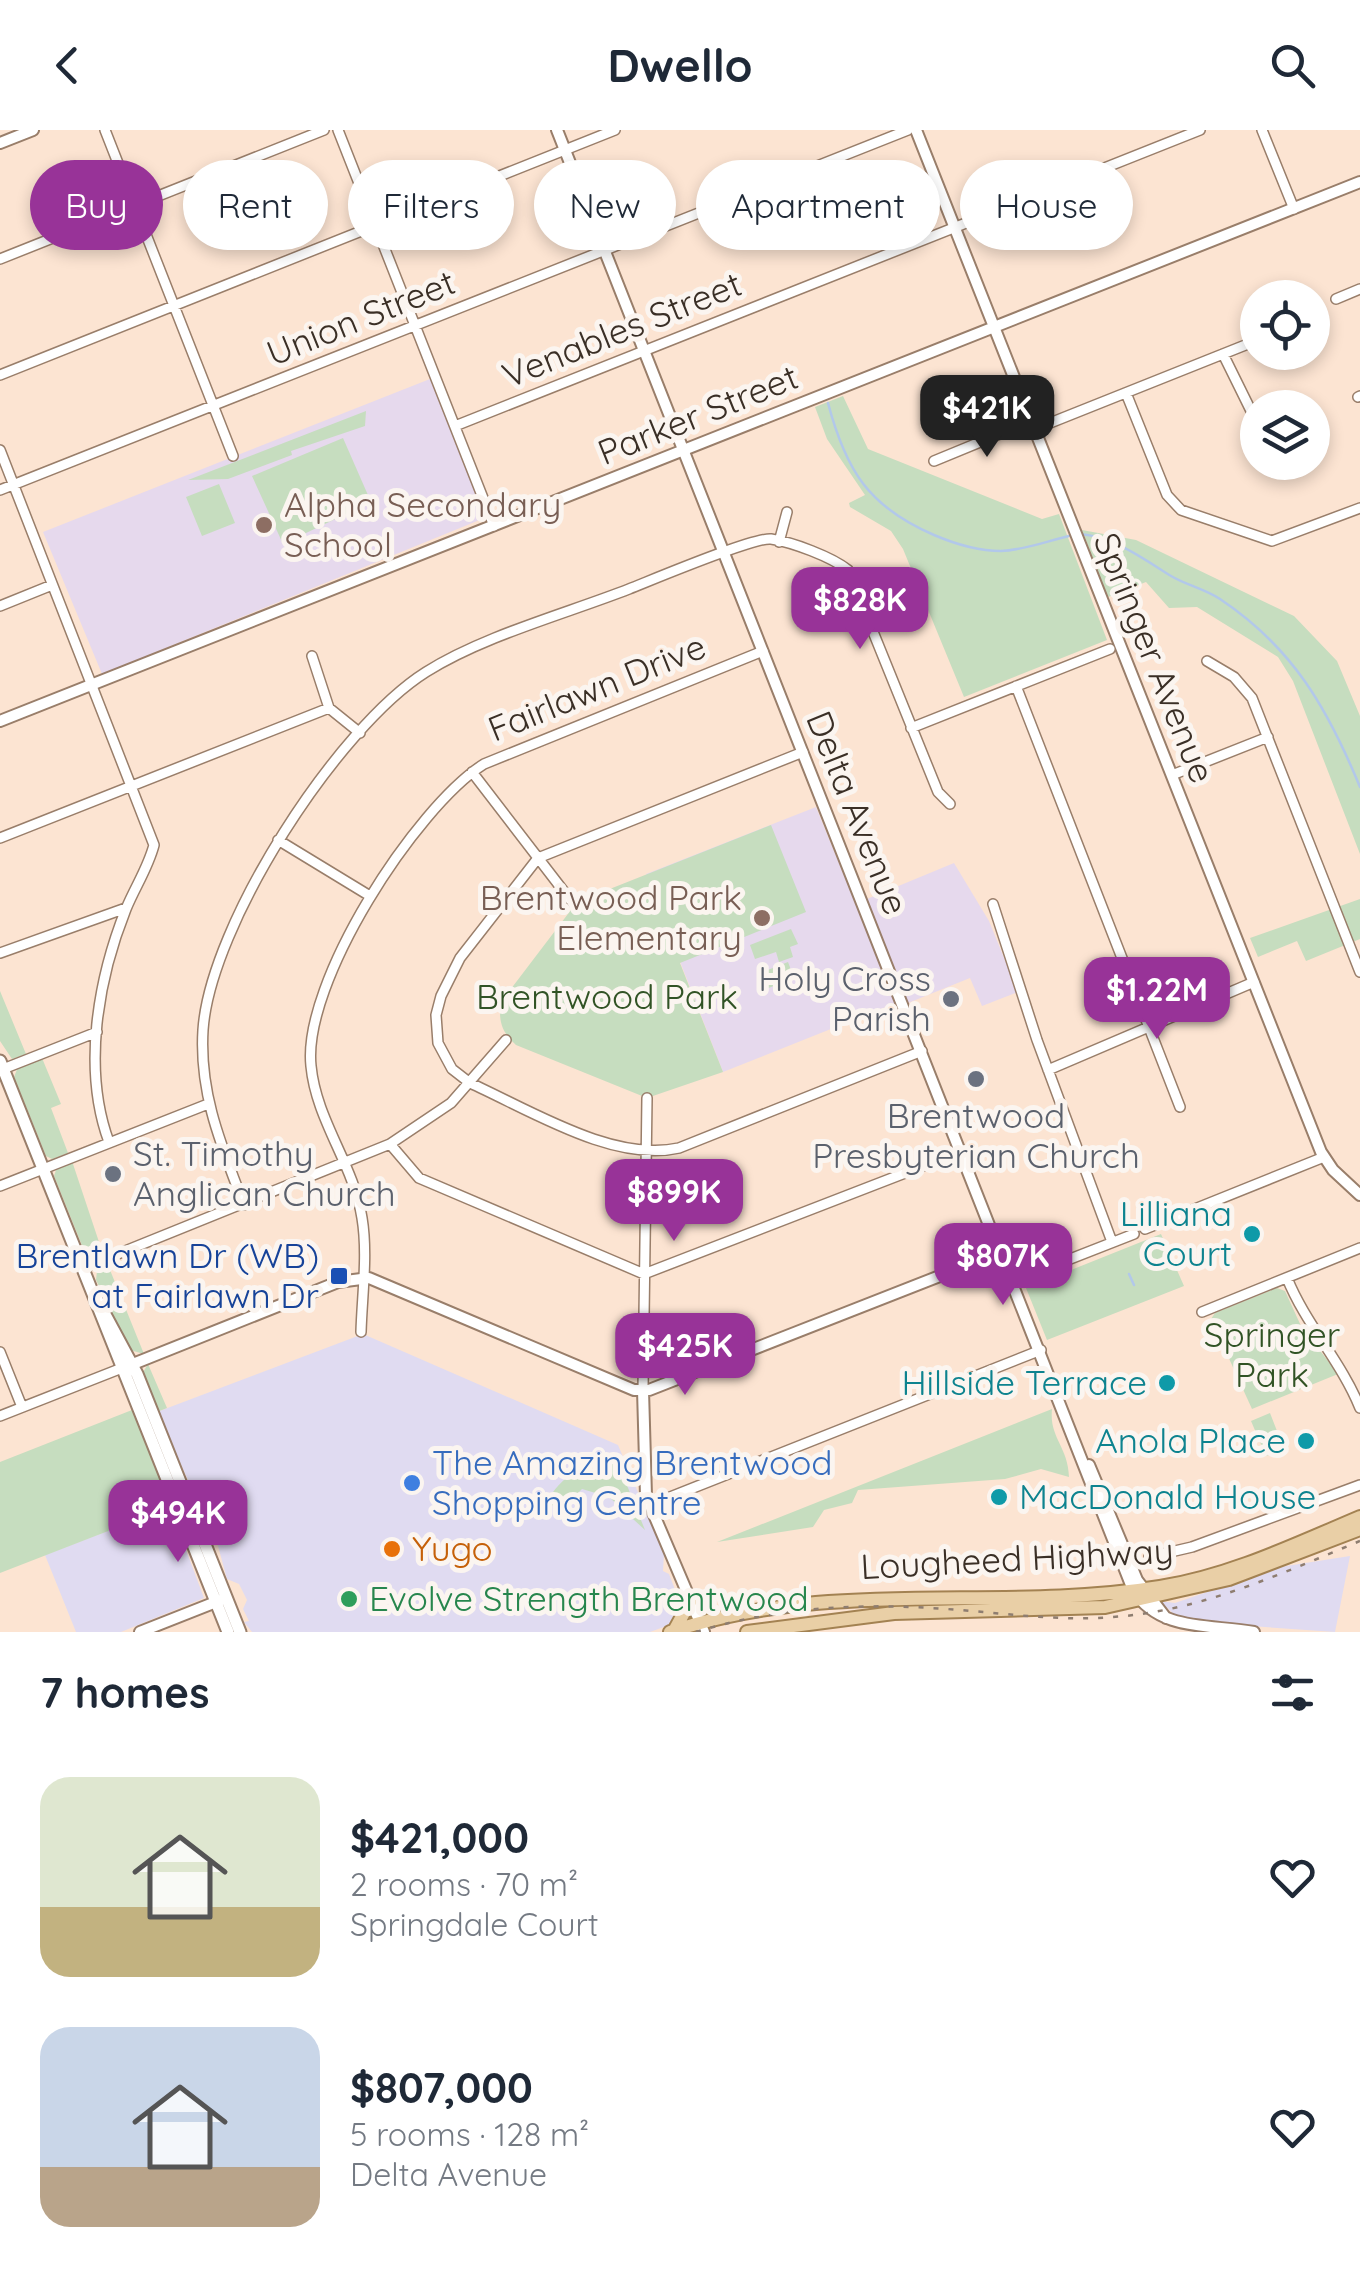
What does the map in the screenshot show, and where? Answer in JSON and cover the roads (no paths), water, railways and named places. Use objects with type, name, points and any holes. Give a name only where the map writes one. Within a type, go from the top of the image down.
[{"type":"main road","points":[[2,1065],[221,1600],[240,1632]]},
{"type":"main road","name":"Lougheed Highway","points":[[672,1631],[829,1600],[1141,1595],[1239,1566],[1360,1516]]},
{"type":"main road","name":"Lougheed Highway","points":[[747,1632],[894,1613],[1063,1610],[1230,1579],[1360,1529]]},
{"type":"main road","points":[[221,1600],[228,1632]]},
{"type":"main road","points":[[672,1631],[691,1600]]},
{"type":"street","points":[[0,143],[34,130]]},
{"type":"street","points":[[105,130],[117,160]]},
{"type":"street","points":[[163,194],[324,130]]},
{"type":"street","points":[[338,130],[350,160]]},
{"type":"street","name":"Delta Avenue","points":[[556,130],[1141,1595]]},
{"type":"street","points":[[514,170],[615,130]]},
{"type":"street","name":"Springer Avenue","points":[[912,130],[1324,1157],[1360,1194]]},
{"type":"street","name":"Union Street","points":[[0,490],[912,130]]},
{"type":"street","name":"Venables Street","points":[[454,426],[1200,130]]},
{"type":"street","points":[[1262,130],[1294,209]]},
{"type":"street","name":"Parker Street","points":[[0,722],[1360,182]]},
{"type":"street","points":[[0,375],[348,237]]},
{"type":"street","points":[[0,259],[30,247]]},
{"type":"street","points":[[153,250],[234,456]]},
{"type":"street","points":[[385,250],[494,526]]},
{"type":"street","points":[[1336,299],[1360,289]]},
{"type":"street","points":[[934,460],[1019,426],[1033,426],[1126,393],[1240,347]]},
{"type":"street","points":[[1223,354],[1241,390]]},
{"type":"street","points":[[1126,393],[1167,495],[1181,510],[1272,541],[1360,508]]},
{"type":"street","points":[[0,450],[154,845],[110,952],[97,1032],[98,1083],[109,1142]]},
{"type":"street","points":[[779,542],[787,512]]},
{"type":"street","points":[[244,1205],[208,1104],[202,1044],[210,991],[223,951],[278,840],[360,733],[401,690],[444,662],[767,538],[848,570],[938,792],[950,804]]},
{"type":"street","points":[[0,606],[52,585]]},
{"type":"street","points":[[912,728],[1110,648]]},
{"type":"street","name":"Fairlawn Drive","points":[[361,1332],[362,1218],[316,1095],[311,1035],[322,993],[370,896],[446,796],[472,772],[500,755],[763,652]]},
{"type":"street","points":[[312,656],[328,708],[360,733]]},
{"type":"street","points":[[1207,662],[1234,676],[1252,698],[1360,972]]},
{"type":"street","points":[[1016,686],[1180,1107]]},
{"type":"street","points":[[0,838],[328,708]]},
{"type":"street","points":[[1172,775],[1268,737]]},
{"type":"street","points":[[803,752],[538,858],[460,958],[436,1015],[438,1043],[452,1070],[470,1083],[616,1147],[647,1152],[679,1148],[922,1051]]},
{"type":"street","points":[[472,772],[572,902]]},
{"type":"street","points":[[278,840],[370,896]]},
{"type":"street","points":[[993,904],[1048,1070],[1112,1242]]},
{"type":"street","points":[[0,954],[107,911],[126,908]]},
{"type":"street","points":[[1048,1070],[1254,982]]},
{"type":"street","points":[[2,1065],[97,1032]]},
{"type":"street","points":[[83,1268],[390,1144],[451,1103],[506,1040]]},
{"type":"street","points":[[648,1098],[642,1463],[650,1505],[702,1627]]},
{"type":"street","points":[[0,1186],[208,1104]]},
{"type":"street","points":[[390,1144],[419,1178],[644,1274],[962,1152]]},
{"type":"street","points":[[1145,1229],[1324,1157]]},
{"type":"street","points":[[1014,1282],[1134,1234]]},
{"type":"street","points":[[1202,1312],[1360,1248]]},
{"type":"street","points":[[0,1416],[338,1282],[362,1278],[384,1282],[643,1390],[1001,1252]]},
{"type":"street","points":[[1287,1278],[1303,1315],[1347,1376],[1360,1408]]},
{"type":"street","points":[[650,1505],[1041,1350]]},
{"type":"street","points":[[0,1352],[22,1407]]},
{"type":"street","points":[[1150,1557],[1192,1547],[1360,1485]]},
{"type":"street","points":[[1141,1595],[1166,1619],[1193,1629],[1254,1632]]},
{"type":"street","points":[[140,1632],[221,1600]]},
{"type":"waterway","points":[[828,403],[843,448],[863,484],[912,524],[950,541],[992,551],[1019,549],[1069,536]]},
{"type":"waterway","points":[[1081,534],[1117,544],[1214,596],[1268,637],[1320,705],[1360,787]]},
{"type":"waterway","points":[[1129,1274],[1134,1285]]},
{"type":"railway","points":[[696,1632],[753,1618],[841,1607],[930,1608],[1067,1618],[1146,1613],[1240,1589],[1360,1541]]},
{"type":"place","name":"Alpha Secondary School","points":[[264,525]]},
{"type":"place","name":"Brentwood Park Elementary","points":[[762,918]]},
{"type":"place","name":"Holy Cross Parish","points":[[951,999]]},
{"type":"place","name":"Brentwood Presbyterian Church","points":[[976,1079]]},
{"type":"place","name":"St. Timothy Anglican Church","points":[[113,1174]]},
{"type":"place","name":"Lilliana Court","points":[[1252,1234]]},
{"type":"place","name":"Brentlawn Dr (WB) at Fairlawn Dr","points":[[339,1276]]},
{"type":"place","name":"Hillside Terrace","points":[[1167,1383]]},
{"type":"place","name":"Anola Place","points":[[1306,1441]]},
{"type":"place","name":"The Amazing Brentwood Shopping Centre","points":[[412,1483]]},
{"type":"place","name":"MacDonald House","points":[[999,1497]]},
{"type":"place","name":"Yugo","points":[[392,1549]]},
{"type":"place","name":"Evolve Strength Brentwood","points":[[349,1599]]},
{"type":"park label","name":"Brentwood Park","points":[[607,997]]},
{"type":"park label","name":"Springer Park","points":[[1272,1355]]}]
